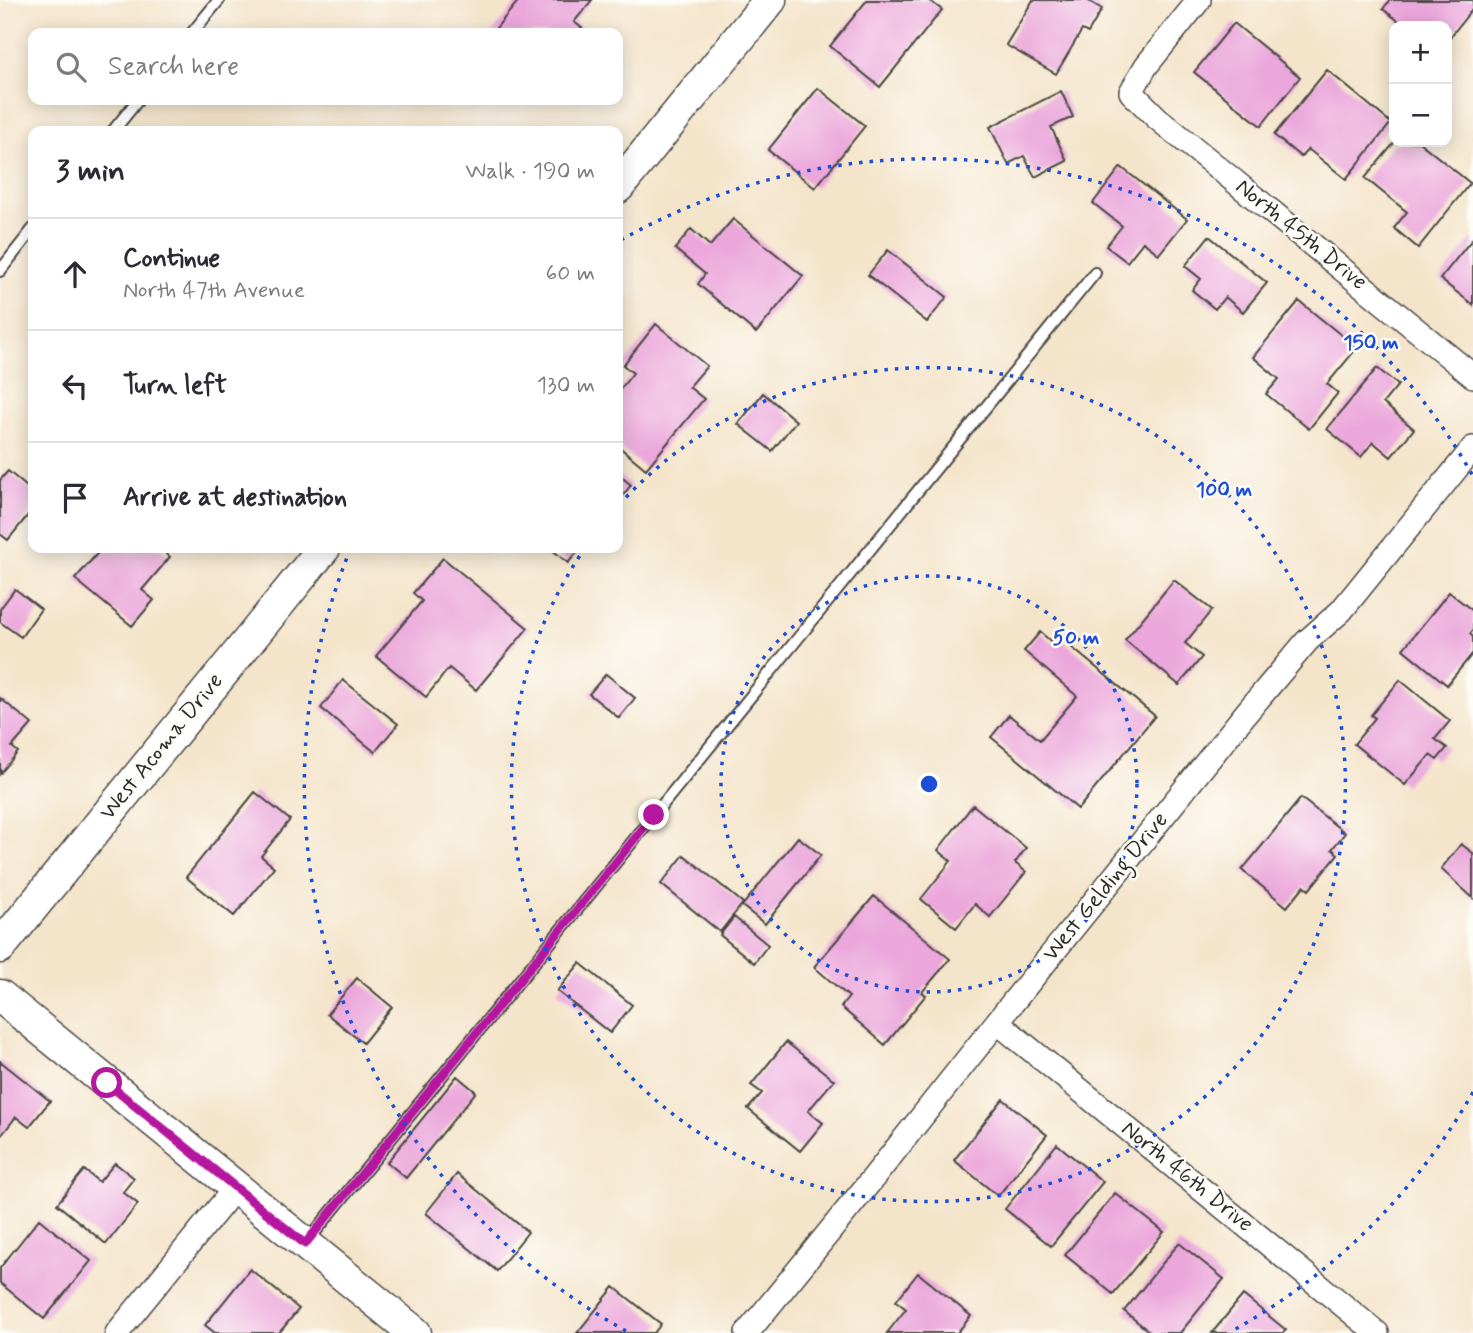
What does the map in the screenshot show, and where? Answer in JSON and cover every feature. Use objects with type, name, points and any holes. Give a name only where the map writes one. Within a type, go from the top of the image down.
[{"type":"street","points":[[623,181],[769,0]]},
{"type":"street","name":"North 45th Drive","points":[[1199,0],[1146,66],[1131,92],[1168,127],[1473,376]]},
{"type":"street","name":"West Gelding Drive","points":[[747,1333],[1247,712],[1307,641],[1341,611],[1473,448]]},
{"type":"street","name":"West Acoma Drive","points":[[0,947],[320,553]]},
{"type":"street","points":[[0,996],[415,1333]]},
{"type":"street","name":"North 46th Drive","points":[[997,1022],[1377,1333]]},
{"type":"street","points":[[117,1333],[236,1187]]},
{"type":"lane","points":[[196,28],[219,0]]},
{"type":"lane","points":[[117,126],[134,105]]},
{"type":"lane","points":[[0,271],[28,235]]},
{"type":"lane","points":[[305,1244],[1095,273]]},
{"type":"building","points":[[519,0],[592,0],[574,22],[582,28],[496,28]]},
{"type":"building","points":[[867,0],[929,0],[942,10],[880,87],[830,46]]},
{"type":"building","points":[[1033,0],[1087,0],[1102,9],[1088,33],[1082,30],[1056,74],[1006,45]]},
{"type":"building","points":[[1390,0],[1473,1],[1473,8],[1452,35],[1452,21],[1399,21],[1383,9]]},
{"type":"building","points":[[1234,23],[1300,77],[1261,126],[1194,72]]},
{"type":"building","points":[[1327,70],[1389,121],[1389,125],[1346,179],[1308,149],[1301,157],[1274,135]]},
{"type":"building","points":[[818,88],[865,126],[815,188],[768,150]]},
{"type":"building","points":[[1061,91],[1073,117],[1051,127],[1067,161],[1035,177],[1024,156],[1008,164],[990,127]]},
{"type":"building","points":[[1391,147],[1425,147],[1470,183],[1418,248],[1394,228],[1407,212],[1365,178]]},
{"type":"building","points":[[1121,167],[1187,219],[1159,254],[1143,242],[1127,262],[1106,246],[1122,226],[1093,203]]},
{"type":"building","points":[[733,219],[803,276],[756,333],[698,284],[705,274],[675,249],[691,229],[710,246]]},
{"type":"building","points":[[1209,236],[1267,283],[1243,312],[1225,297],[1215,309],[1192,290],[1201,279],[1185,266]]},
{"type":"building","points":[[1473,238],[1473,305],[1440,279]]},
{"type":"building","points":[[888,250],[947,297],[927,322],[868,275]]},
{"type":"building","points":[[1299,301],[1357,348],[1327,384],[1338,393],[1309,429],[1266,394],[1279,379],[1253,357]]},
{"type":"building","points":[[656,324],[707,366],[689,387],[704,399],[646,469],[623,450],[623,386],[633,373],[623,365]]},
{"type":"building","points":[[1377,368],[1398,385],[1383,403],[1414,429],[1391,457],[1373,442],[1361,457],[1327,429]]},
{"type":"building","points":[[763,393],[796,421],[772,451],[738,424]]},
{"type":"building","points":[[8,471],[28,488],[28,515],[8,540],[0,534],[0,480]]},
{"type":"building","points":[[623,478],[631,485],[623,495]]},
{"type":"building","points":[[98,553],[165,553],[170,557],[142,590],[154,600],[132,626],[75,579]]},
{"type":"building","points":[[556,553],[577,553],[568,563]]},
{"type":"building","points":[[443,558],[528,628],[476,690],[449,668],[426,697],[376,656],[422,601],[413,593]]},
{"type":"building","points":[[1174,580],[1212,610],[1185,643],[1202,657],[1179,685],[1125,640]]},
{"type":"building","points":[[15,589],[41,609],[21,637],[0,622],[0,609]]},
{"type":"building","points":[[1449,592],[1473,611],[1473,630],[1470,634],[1473,637],[1473,653],[1447,685],[1403,649]]},
{"type":"building","points":[[1040,632],[1054,644],[1059,637],[1155,716],[1078,809],[991,737],[1009,715],[1040,740],[1077,696],[1024,651]]},
{"type":"building","points":[[606,674],[635,698],[619,718],[589,694]]},
{"type":"building","points":[[343,680],[398,724],[375,752],[321,708]]},
{"type":"building","points":[[1400,680],[1450,721],[1435,739],[1447,748],[1437,760],[1430,755],[1405,785],[1354,744],[1375,718],[1371,715]]},
{"type":"building","points":[[0,698],[32,724],[12,747],[18,752],[0,774]]},
{"type":"building","points":[[255,792],[290,820],[261,856],[274,867],[234,916],[186,877]]},
{"type":"building","points":[[1301,798],[1345,833],[1332,849],[1338,854],[1309,890],[1304,886],[1287,907],[1242,870]]},
{"type":"building","points":[[973,805],[1026,848],[1015,863],[1026,872],[990,917],[975,904],[956,928],[921,899],[951,861],[938,850]]},
{"type":"building","points":[[798,837],[821,855],[765,924],[742,906]]},
{"type":"building","points":[[1461,844],[1473,853],[1473,898],[1441,869]]},
{"type":"building","points":[[684,855],[743,903],[720,932],[661,884]]},
{"type":"building","points":[[874,896],[950,959],[922,992],[926,995],[885,1045],[841,1007],[849,997],[814,967]]},
{"type":"building","points":[[734,917],[768,945],[754,963],[720,935]]},
{"type":"building","points":[[580,963],[632,1005],[610,1033],[557,991]]},
{"type":"building","points":[[357,978],[392,1007],[363,1043],[327,1014]]},
{"type":"building","points":[[786,1042],[834,1080],[808,1111],[823,1123],[800,1151],[748,1109],[762,1093],[751,1085]]},
{"type":"building","points":[[0,1061],[50,1101],[29,1127],[16,1117],[0,1137]]},
{"type":"building","points":[[457,1076],[476,1092],[406,1178],[387,1162]]},
{"type":"building","points":[[1003,1099],[1047,1135],[998,1196],[954,1160]]},
{"type":"building","points":[[1057,1144],[1103,1182],[1051,1246],[1005,1209]]},
{"type":"building","points":[[115,1163],[134,1178],[123,1192],[138,1204],[106,1244],[57,1204],[84,1170],[99,1182]]},
{"type":"building","points":[[457,1174],[528,1232],[497,1271],[426,1213]]},
{"type":"building","points":[[1115,1193],[1164,1232],[1113,1294],[1065,1255]]},
{"type":"building","points":[[39,1219],[91,1261],[44,1319],[0,1283],[0,1268]]},
{"type":"building","points":[[1179,1243],[1224,1279],[1180,1333],[1151,1333],[1124,1311]]},
{"type":"building","points":[[250,1269],[299,1309],[279,1333],[215,1333],[205,1325]]},
{"type":"building","points":[[918,1273],[971,1316],[957,1333],[887,1333],[906,1309],[896,1301]]},
{"type":"building","points":[[614,1287],[661,1324],[654,1333],[577,1333]]},
{"type":"building","points":[[1243,1295],[1286,1330],[1283,1333],[1212,1333]]},
{"type":"route","points":[[107,1083],[305,1244],[654,815]]}]
